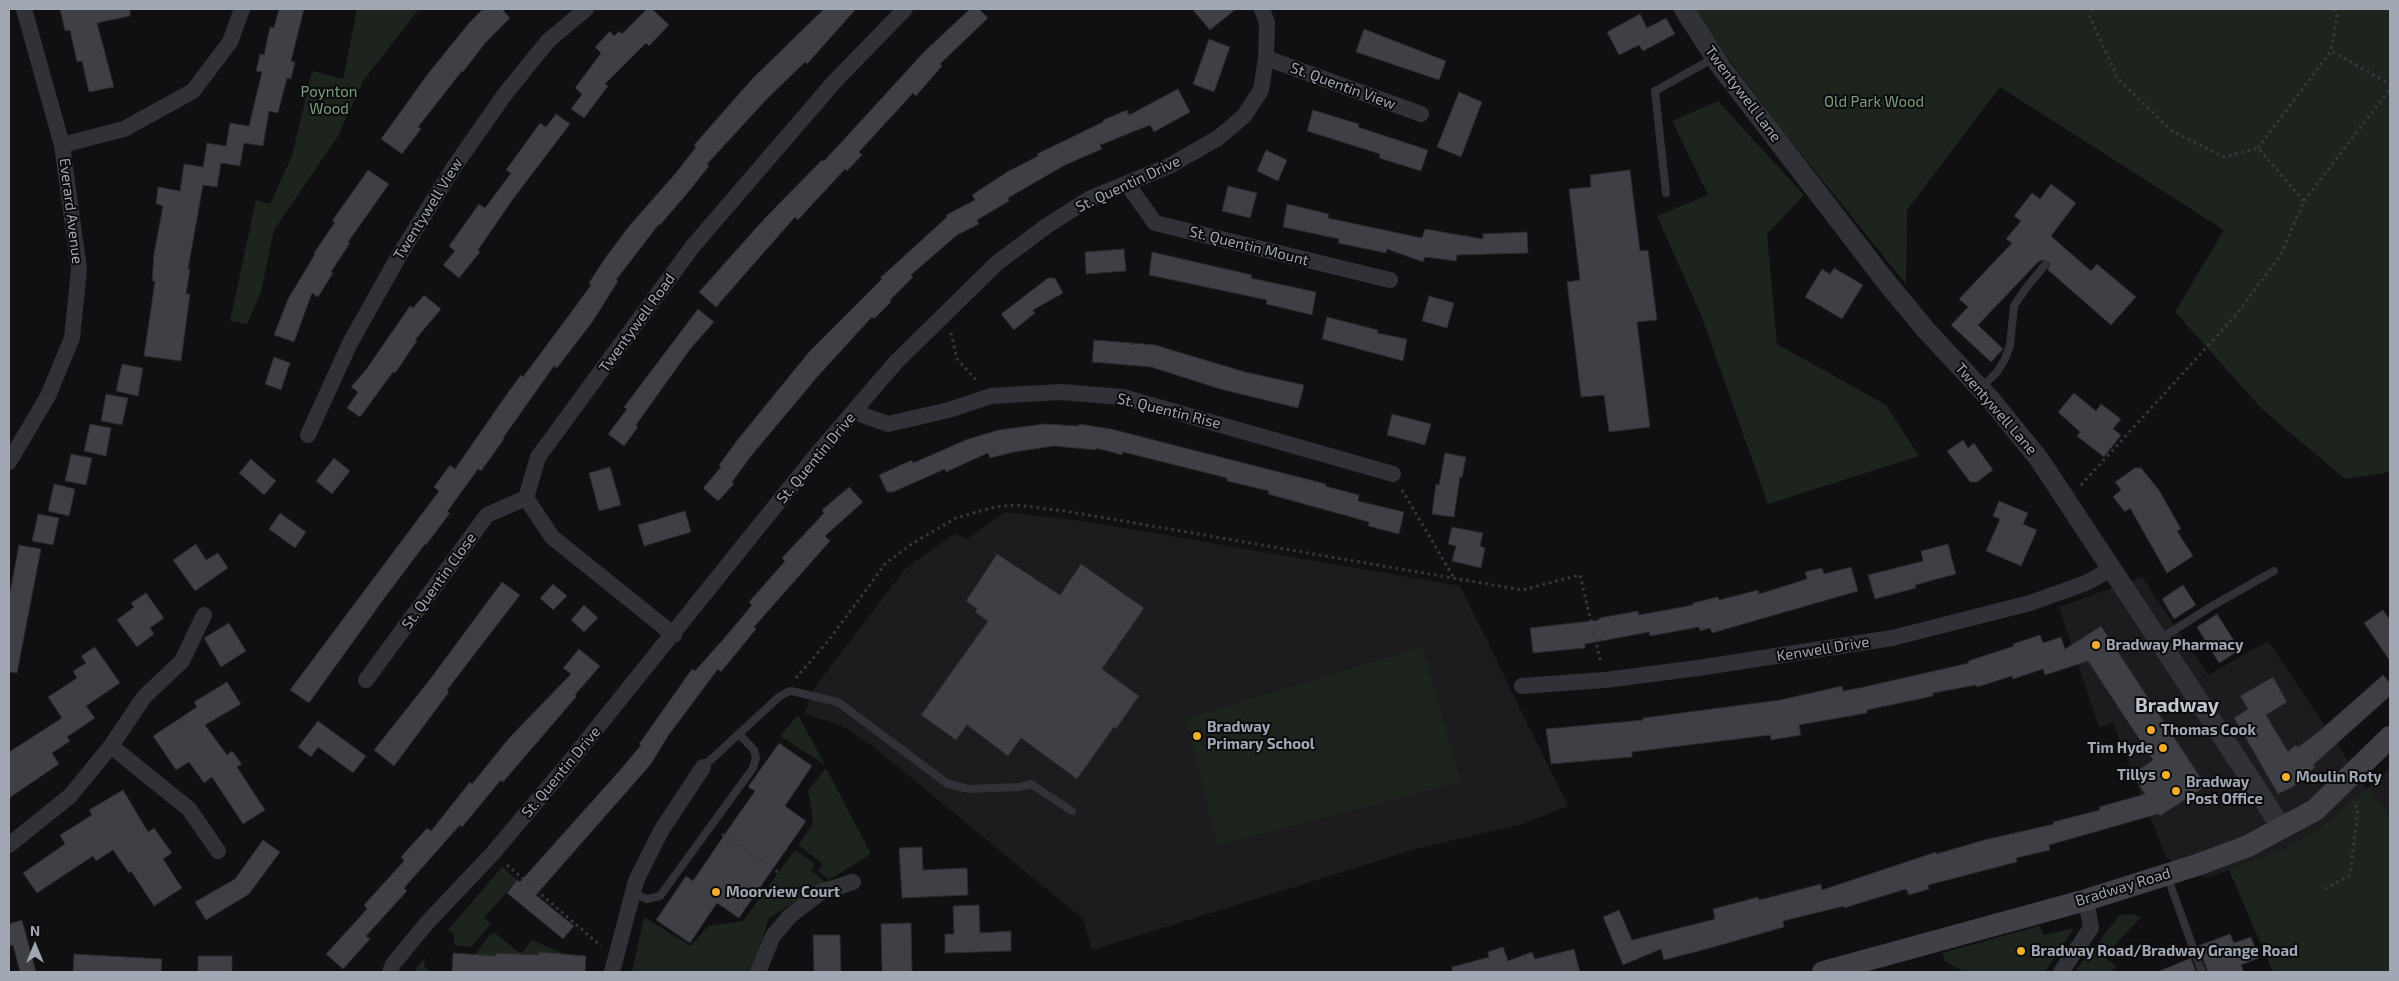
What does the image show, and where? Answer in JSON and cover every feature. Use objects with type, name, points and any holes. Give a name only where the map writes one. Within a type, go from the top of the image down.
[{"type":"main road","name":"Bradway Road","points":[[1823,972],[2086,900],[2248,846],[2315,810],[2390,737]]},
{"type":"street","name":"Everard Avenue","points":[[9,462],[48,396],[72,338],[79,269],[62,146],[24,9]]},
{"type":"street","points":[[62,146],[124,129],[193,91],[230,42],[242,9]]},
{"type":"street","name":"Twentywell View","points":[[308,435],[350,343],[400,254],[454,167],[505,94],[548,40],[586,9]]},
{"type":"street","name":"Twentywell Road","points":[[526,498],[538,457],[693,246],[835,80],[905,9]]},
{"type":"street","name":"St. Quentin Drive","points":[[390,972],[393,964],[426,924],[493,853],[674,635],[817,454],[896,362],[997,263],[1048,225],[1089,199],[1168,166],[1218,138],[1244,116],[1261,90],[1266,58],[1267,23],[1262,9]]},
{"type":"street","name":"Twentywell Lane","points":[[1684,9],[1714,58],[1887,283],[2040,459],[2282,829]]},
{"type":"street","name":"St. Quentin View","points":[[1266,58],[1421,114]]},
{"type":"street","name":"St. Quentin Mount","points":[[1127,184],[1155,223],[1390,280]]},
{"type":"street","name":"St. Quentin Rise","points":[[854,412],[888,424],[949,410],[991,396],[1061,392],[1123,397],[1392,474]]},
{"type":"street","points":[[526,498],[552,537],[674,635]]},
{"type":"street","name":"St. Quentin Close","points":[[366,680],[487,515],[526,498]]},
{"type":"street","name":"Kenwell Drive","points":[[1522,686],[1604,680],[1776,657],[1892,638],[2030,603],[2086,583],[2113,568]]},
{"type":"street","points":[[9,845],[70,796],[111,746],[144,697],[182,661],[204,615]]},
{"type":"street","points":[[111,746],[189,809],[218,851]]},
{"type":"street","points":[[614,965],[636,881],[661,832],[703,767]]},
{"type":"street","points":[[758,972],[773,936],[790,916],[821,892],[853,882]]},
{"type":"street","points":[[2061,972],[2090,928],[2086,900]]},
{"type":"lane","points":[[1666,193],[1654,91],[1714,58]]},
{"type":"lane","points":[[1981,389],[2006,359],[2010,346],[2014,306],[2044,266]]},
{"type":"lane","points":[[2159,640],[2212,606],[2274,572]]},
{"type":"lane","points":[[703,767],[780,696],[790,692],[838,702],[948,784],[969,789],[1020,787],[1031,784],[1072,811]]},
{"type":"lane","points":[[633,893],[647,899],[660,896],[752,768],[756,758],[754,750],[739,734]]},
{"type":"lane","points":[[2166,874],[2202,972]]},
{"type":"path","points":[[2092,9],[2090,17],[2118,79],[2172,131],[2224,157],[2258,148],[2331,51],[2337,16],[2333,9]]},
{"type":"path","points":[[2331,51],[2390,84]]},
{"type":"path","points":[[2067,500],[2236,315],[2280,256],[2304,201],[2390,90]]},
{"type":"path","points":[[2258,148],[2304,201]]},
{"type":"path","points":[[946,313],[957,359],[991,396]]},
{"type":"path","points":[[1392,474],[1454,578]]},
{"type":"path","points":[[790,692],[790,686],[828,641],[886,563],[913,543],[956,518],[995,507],[1014,505],[1522,590],[1580,575],[1604,680]]},
{"type":"path","points":[[2325,889],[2350,875],[2358,808],[2338,786]]},
{"type":"path","points":[[724,835],[779,873]]},
{"type":"path","points":[[493,853],[614,965]]},
{"type":"shaded area","name":"Bradway Primary School","points":[[1005,512],[1090,522],[1460,586],[1568,806],[1523,824],[1416,849],[1092,950],[1083,919],[875,748],[841,725],[804,714],[814,688],[906,568],[954,534],[967,539]]},
{"type":"shaded area","points":[[2142,577],[2208,675],[2268,641],[2367,789],[2390,768],[2390,816],[2368,790],[2320,828],[2280,851],[2256,862],[2205,878],[2166,857],[2113,723],[2099,727],[2059,607]]},
{"type":"green space","name":"Poynton Wood","points":[[357,9],[419,9],[363,81],[338,136],[274,230],[261,292],[247,324],[230,321],[256,200],[270,204],[292,156],[312,71],[343,79]]},
{"type":"green space","name":"Old Park Wood","points":[[1696,9],[2390,9],[2390,472],[2345,479],[2262,409],[2175,312],[2224,230],[2000,87],[1907,210],[1906,284],[1786,135],[1728,58]]},
{"type":"green space","points":[[1718,101],[1804,195],[1767,234],[1777,344],[1886,405],[1919,456],[1768,504],[1701,315],[1657,216],[1708,195],[1672,121]]},
{"type":"green space","points":[[1422,647],[1461,782],[1217,845],[1186,719]]},
{"type":"green space","points":[[798,715],[825,765],[780,736]]},
{"type":"green space","points":[[826,768],[871,854],[829,880],[818,871],[823,864],[798,845],[812,826],[813,819],[808,791]]},
{"type":"green space","points":[[2368,789],[2390,816],[2390,972],[2273,972],[2229,870],[2280,851],[2320,828]]},
{"type":"green space","points":[[795,850],[815,864],[811,871],[826,882],[769,918],[752,972],[632,972],[644,917],[691,946],[708,926],[743,921]]},
{"type":"green space","points":[[502,867],[517,880],[484,918],[491,924],[471,947],[454,945],[454,934],[448,930]]},
{"type":"green space","points":[[2132,914],[2141,917],[2104,957],[2116,966],[2111,972],[2074,972],[2120,915]]},
{"type":"green space","points":[[2039,926],[2044,935],[2074,928],[2045,972],[1964,972],[1945,961],[1942,953]]},
{"type":"green space","points":[[495,933],[521,954],[532,940],[564,954],[539,952],[538,955],[496,953],[496,956],[475,955],[490,934]]},
{"type":"green space","points":[[425,958],[424,966],[431,972],[413,972]]},
{"type":"building","points":[[60,9],[130,9],[130,16],[97,23],[114,87],[89,92],[82,61],[77,62],[70,30],[65,31]]},
{"type":"building","points":[[279,9],[304,9],[291,61],[295,62],[291,79],[287,78],[278,113],[269,111],[263,146],[244,143],[240,166],[221,163],[217,187],[203,185],[188,269],[190,269],[186,294],[190,294],[181,361],[144,356],[155,281],[152,281],[154,254],[163,206],[156,204],[158,187],[180,191],[184,164],[203,167],[207,143],[226,146],[230,123],[249,126],[262,72],[256,71],[260,54],[264,55],[270,27],[274,28]]},
{"type":"building","points":[[483,9],[502,9],[510,18],[486,42],[462,71],[418,127],[421,129],[402,154],[381,139],[427,75],[469,23]]},
{"type":"building","points":[[647,9],[652,9],[669,25],[649,46],[646,43],[605,84],[608,86],[584,118],[571,109],[582,94],[575,88],[601,53],[595,47],[610,31],[614,36],[619,31],[622,34]]},
{"type":"building","points":[[824,9],[856,9],[807,64],[805,62],[767,99],[707,164],[709,166],[686,195],[659,224],[616,280],[618,281],[593,321],[557,368],[554,366],[481,471],[478,469],[447,512],[450,513],[386,596],[309,703],[290,690],[439,491],[434,487],[450,465],[455,469],[509,391],[521,375],[523,377],[575,307],[591,285],[589,283],[606,257],[630,225],[675,174],[696,147],[694,145],[753,78]]},
{"type":"building","points":[[970,9],[979,9],[988,18],[940,64],[942,66],[916,96],[913,93],[859,152],[862,155],[847,171],[845,169],[798,220],[795,217],[716,307],[699,292],[765,218],[822,160],[824,161],[925,51]]},
{"type":"building","points":[[1192,9],[1236,9],[1210,30]]},
{"type":"building","points":[[1640,14],[1647,28],[1666,18],[1675,34],[1643,51],[1639,45],[1619,55],[1607,32]]},
{"type":"building","points":[[1364,29],[1446,61],[1439,80],[1356,52]]},
{"type":"building","points":[[1209,39],[1230,47],[1214,92],[1193,84]]},
{"type":"building","points":[[1178,89],[1190,112],[1154,132],[1150,125],[1100,145],[1102,149],[1065,165],[1008,198],[1009,201],[977,220],[979,224],[957,235],[911,275],[913,277],[890,300],[891,302],[874,319],[872,317],[818,376],[751,456],[732,482],[734,484],[718,501],[703,488],[721,467],[719,465],[739,438],[809,352],[882,279],[880,278],[947,217],[946,215],[975,200],[972,195],[1007,172],[1038,156],[1037,154],[1103,122],[1103,120],[1127,110],[1129,115]]},
{"type":"building","points":[[1459,92],[1482,102],[1461,157],[1437,147]]},
{"type":"building","points":[[1313,110],[1359,124],[1358,127],[1428,150],[1421,171],[1379,158],[1380,154],[1307,131]]},
{"type":"building","points":[[556,114],[570,124],[513,199],[478,250],[480,252],[459,278],[443,265],[455,251],[449,246],[479,204],[485,208],[511,173],[506,170],[540,123],[546,127]]},
{"type":"building","points":[[1266,150],[1287,160],[1278,181],[1257,171]]},
{"type":"building","points":[[368,170],[389,184],[348,242],[350,243],[331,272],[333,273],[318,297],[312,293],[294,342],[274,335],[288,299],[314,253],[335,222],[332,221]]},
{"type":"building","points":[[1630,170],[1640,251],[1648,250],[1657,320],[1637,322],[1650,427],[1609,432],[1604,395],[1581,397],[1567,282],[1580,280],[1569,189],[1591,187],[1590,175]]},
{"type":"building","points":[[2051,184],[2076,203],[2051,236],[2091,271],[2097,264],[2136,297],[2111,325],[2048,270],[2050,263],[2043,260],[2038,262],[1978,325],[2003,349],[1991,362],[1951,325],[1968,307],[1959,299],[2012,243],[2006,239],[2021,221],[2014,216],[2032,193],[2040,199]]},
{"type":"building","points":[[1228,186],[1257,193],[1250,218],[1222,211]]},
{"type":"building","points":[[1287,204],[1329,214],[1328,218],[1422,238],[1425,229],[1483,239],[1483,234],[1527,232],[1528,253],[1457,255],[1456,261],[1425,257],[1423,262],[1387,249],[1386,253],[1338,243],[1339,239],[1283,227]]},
{"type":"building","points":[[1124,249],[1126,271],[1086,274],[1085,252]]},
{"type":"building","points":[[1152,252],[1252,275],[1251,278],[1316,292],[1312,315],[1266,304],[1267,300],[1149,275]]},
{"type":"building","points":[[1834,268],[1863,285],[1842,319],[1805,297],[1822,269],[1830,274]]},
{"type":"building","points":[[1048,278],[1055,278],[1063,293],[1033,310],[1035,313],[1014,330],[1001,314]]},
{"type":"building","points":[[424,295],[441,309],[415,340],[417,341],[395,373],[393,372],[360,417],[347,408],[358,392],[351,387],[365,371],[410,306],[413,308]]},
{"type":"building","points":[[1429,296],[1454,303],[1447,328],[1422,321]]},
{"type":"building","points":[[698,309],[714,322],[691,348],[636,425],[638,427],[624,446],[608,434],[627,409],[624,407]]},
{"type":"building","points":[[1327,317],[1378,330],[1377,333],[1407,339],[1403,361],[1322,339]]},
{"type":"building","points":[[1094,340],[1132,343],[1132,345],[1133,343],[1155,345],[1245,372],[1304,385],[1298,408],[1220,389],[1151,367],[1092,362]]},
{"type":"building","points":[[274,357],[290,363],[281,390],[265,384]]},
{"type":"building","points":[[122,364],[143,368],[138,396],[116,391]]},
{"type":"building","points":[[2074,393],[2096,411],[2101,404],[2121,419],[2113,429],[2121,435],[2104,457],[2077,436],[2080,432],[2058,412]]},
{"type":"building","points":[[106,394],[128,398],[122,425],[101,421]]},
{"type":"building","points":[[1392,414],[1431,424],[1425,445],[1387,435]]},
{"type":"building","points":[[90,424],[111,428],[106,456],[84,451]]},
{"type":"building","points":[[1044,424],[1079,426],[1079,424],[1111,429],[1326,484],[1325,486],[1359,495],[1358,501],[1404,512],[1399,534],[1368,526],[1369,522],[1268,494],[1269,491],[1227,481],[1227,478],[1123,452],[1122,455],[1096,448],[1096,450],[1054,446],[990,458],[988,453],[946,472],[945,469],[893,492],[887,492],[879,475],[912,460],[913,463],[968,439],[999,430]]},
{"type":"building","points":[[1963,440],[1968,448],[1974,443],[1993,470],[1977,482],[1970,482],[1947,451]]},
{"type":"building","points":[[1445,453],[1466,457],[1462,478],[1460,477],[1454,517],[1432,514],[1436,484],[1439,485]]},
{"type":"building","points":[[71,454],[92,458],[86,485],[65,481]]},
{"type":"building","points":[[334,458],[350,471],[332,494],[316,481]]},
{"type":"building","points":[[251,459],[276,481],[264,495],[239,473]]},
{"type":"building","points":[[610,467],[621,505],[599,511],[589,473]]},
{"type":"building","points":[[2135,468],[2141,468],[2159,490],[2181,529],[2177,531],[2193,556],[2167,573],[2130,508],[2125,512],[2113,497],[2121,490],[2115,482]]},
{"type":"building","points":[[54,484],[75,489],[69,516],[48,511]]},
{"type":"building","points":[[849,487],[863,502],[825,536],[830,541],[754,627],[756,629],[721,672],[718,669],[668,736],[651,764],[536,895],[574,926],[563,939],[507,893],[517,880],[520,882],[621,769],[641,745],[639,744],[692,669],[695,671],[752,605],[749,602],[785,561],[782,558],[824,513],[822,510]]},
{"type":"building","points":[[1999,501],[2028,513],[2023,524],[2037,530],[2021,566],[1986,551],[2000,519],[1993,516]]},
{"type":"building","points":[[685,511],[691,532],[644,546],[638,525]]},
{"type":"building","points":[[280,513],[306,532],[295,548],[269,529]]},
{"type":"building","points":[[38,514],[59,518],[53,545],[32,541]]},
{"type":"building","points":[[1452,527],[1483,533],[1480,546],[1485,548],[1481,568],[1452,561],[1456,546],[1448,544]]},
{"type":"building","points":[[196,544],[206,560],[218,553],[228,568],[195,591],[173,560]]},
{"type":"building","points":[[1948,544],[1956,574],[1915,585],[1916,588],[1875,599],[1868,575],[1923,561],[1921,551]]},
{"type":"building","points":[[19,545],[41,549],[17,673],[9,672],[9,598]]},
{"type":"building","points":[[997,554],[1060,595],[1081,564],[1144,608],[1102,669],[1139,696],[1077,779],[1021,738],[1008,756],[967,725],[956,740],[921,715],[988,621],[975,612],[977,609],[966,601]]},
{"type":"building","points":[[1851,567],[1858,591],[1712,633],[1710,628],[1700,631],[1699,627],[1650,636],[1649,632],[1585,644],[1585,648],[1533,653],[1530,628],[1599,620],[1599,618],[1638,611],[1639,615],[1693,605],[1693,603],[1718,597],[1719,600],[1758,590],[1759,594],[1807,579],[1805,572],[1822,568],[1824,574]]},
{"type":"building","points":[[502,582],[520,595],[447,690],[449,692],[394,766],[374,750],[431,678]]},
{"type":"building","points":[[553,584],[567,596],[553,610],[540,598]]},
{"type":"building","points":[[2183,585],[2196,605],[2174,619],[2162,599]]},
{"type":"building","points":[[146,593],[164,618],[150,628],[154,634],[137,647],[117,620],[134,607],[131,603]]},
{"type":"building","points":[[584,605],[598,618],[584,632],[571,620]]},
{"type":"building","points":[[2383,610],[2390,620],[2390,661],[2364,623]]},
{"type":"building","points":[[2217,614],[2240,650],[2219,663],[2197,627]]},
{"type":"building","points":[[229,623],[246,651],[221,667],[204,638]]},
{"type":"building","points":[[2101,626],[2206,786],[2160,816],[2158,814],[2049,845],[2050,850],[2016,858],[2017,862],[1928,885],[1929,889],[1909,895],[1906,889],[1844,908],[1844,906],[1783,921],[1784,927],[1664,960],[1661,949],[1623,965],[1603,917],[1619,910],[1632,940],[1715,919],[1713,909],[1758,897],[1759,900],[1821,884],[1822,890],[1936,852],[1936,854],[1984,840],[2054,824],[2053,822],[2100,810],[2099,807],[2145,794],[2132,774],[2153,760],[2088,661],[2045,675],[2043,669],[2013,679],[2012,676],[1977,687],[1976,685],[1933,693],[1933,696],[1867,710],[1867,713],[1799,725],[1801,735],[1771,740],[1770,735],[1632,752],[1632,757],[1551,764],[1546,729],[1643,720],[1643,718],[1780,700],[1842,686],[1843,691],[1969,663],[1968,661],[2014,646],[2013,644],[2040,635],[2043,643],[2061,637],[2065,649]]},
{"type":"building","points":[[95,647],[120,683],[86,706],[95,718],[67,737],[70,741],[52,753],[59,764],[9,798],[9,752],[62,718],[48,697],[77,678],[73,671],[86,663],[81,656]]},
{"type":"building","points":[[579,649],[600,666],[575,695],[577,696],[503,782],[501,780],[462,827],[460,825],[404,888],[407,891],[366,936],[370,939],[343,969],[326,954],[367,909],[364,905],[404,861],[401,857],[427,828],[431,831],[470,782],[472,784],[510,737],[571,674],[563,668]]},
{"type":"building","points":[[2383,675],[2390,683],[2390,696],[2313,765],[2315,767],[2293,787],[2278,794],[2234,718],[2248,709],[2240,696],[2273,677],[2287,702],[2266,715],[2288,752],[2295,745],[2298,747],[2317,733]]},
{"type":"building","points":[[227,682],[241,704],[205,725],[227,755],[232,751],[242,764],[237,767],[265,810],[243,824],[212,777],[204,783],[189,762],[176,770],[153,736],[197,707],[194,702]]},
{"type":"building","points":[[318,721],[366,756],[353,773],[318,747],[311,757],[298,747]]},
{"type":"building","points":[[779,743],[812,766],[785,806],[806,821],[739,918],[717,903],[690,943],[656,920],[686,876],[693,881],[755,791],[748,787]]},
{"type":"building","points":[[123,790],[148,832],[154,828],[172,853],[163,859],[182,888],[154,906],[131,871],[129,873],[113,850],[96,861],[93,856],[37,893],[23,873],[65,844],[60,835],[92,815],[89,810]]},
{"type":"building","points":[[263,840],[280,852],[249,894],[206,920],[195,902],[235,879]]},
{"type":"building","points":[[922,847],[923,870],[967,868],[968,895],[902,898],[899,848]]},
{"type":"building","points":[[979,905],[980,933],[1011,931],[1011,951],[945,953],[945,934],[954,934],[953,906]]},
{"type":"building","points":[[22,920],[36,972],[20,972],[13,945],[9,946],[9,924]]},
{"type":"building","points":[[911,923],[912,972],[882,972],[881,924]]},
{"type":"building","points":[[2230,934],[2234,943],[2251,937],[2259,958],[2241,965],[2244,972],[2208,972],[2198,946]]},
{"type":"building","points":[[813,935],[840,935],[841,972],[814,972]]},
{"type":"building","points":[[1503,947],[1508,961],[1532,952],[1535,959],[1574,949],[1580,972],[1452,972],[1452,967],[1489,957],[1488,952]]},
{"type":"building","points":[[539,952],[586,956],[585,972],[452,972],[453,953],[496,956],[496,953],[538,955]]},
{"type":"building","points":[[74,954],[162,959],[161,972],[73,972]]},
{"type":"building","points":[[198,956],[232,956],[232,972],[198,972]]},
{"type":"building","points":[[2191,958],[2196,972],[2157,972]]},
{"type":"place","name":"Bradway Pharmacy","points":[[2096,645]]},
{"type":"place","name":"Thomas Cook","points":[[2151,730]]},
{"type":"place","name":"Bradway Primary School","points":[[1197,736]]},
{"type":"place","name":"Tim Hyde","points":[[2163,748]]},
{"type":"place","name":"Tillys","points":[[2166,775]]},
{"type":"place","name":"Moulin Roty","points":[[2286,777]]},
{"type":"place","name":"Bradway Post Office","points":[[2176,791]]},
{"type":"place","name":"Moorview Court","points":[[716,892]]},
{"type":"place","name":"Bradway Road/Bradway Grange Road","points":[[2021,951]]},
{"type":"district","name":"Bradway","points":[[2177,705]]}]
